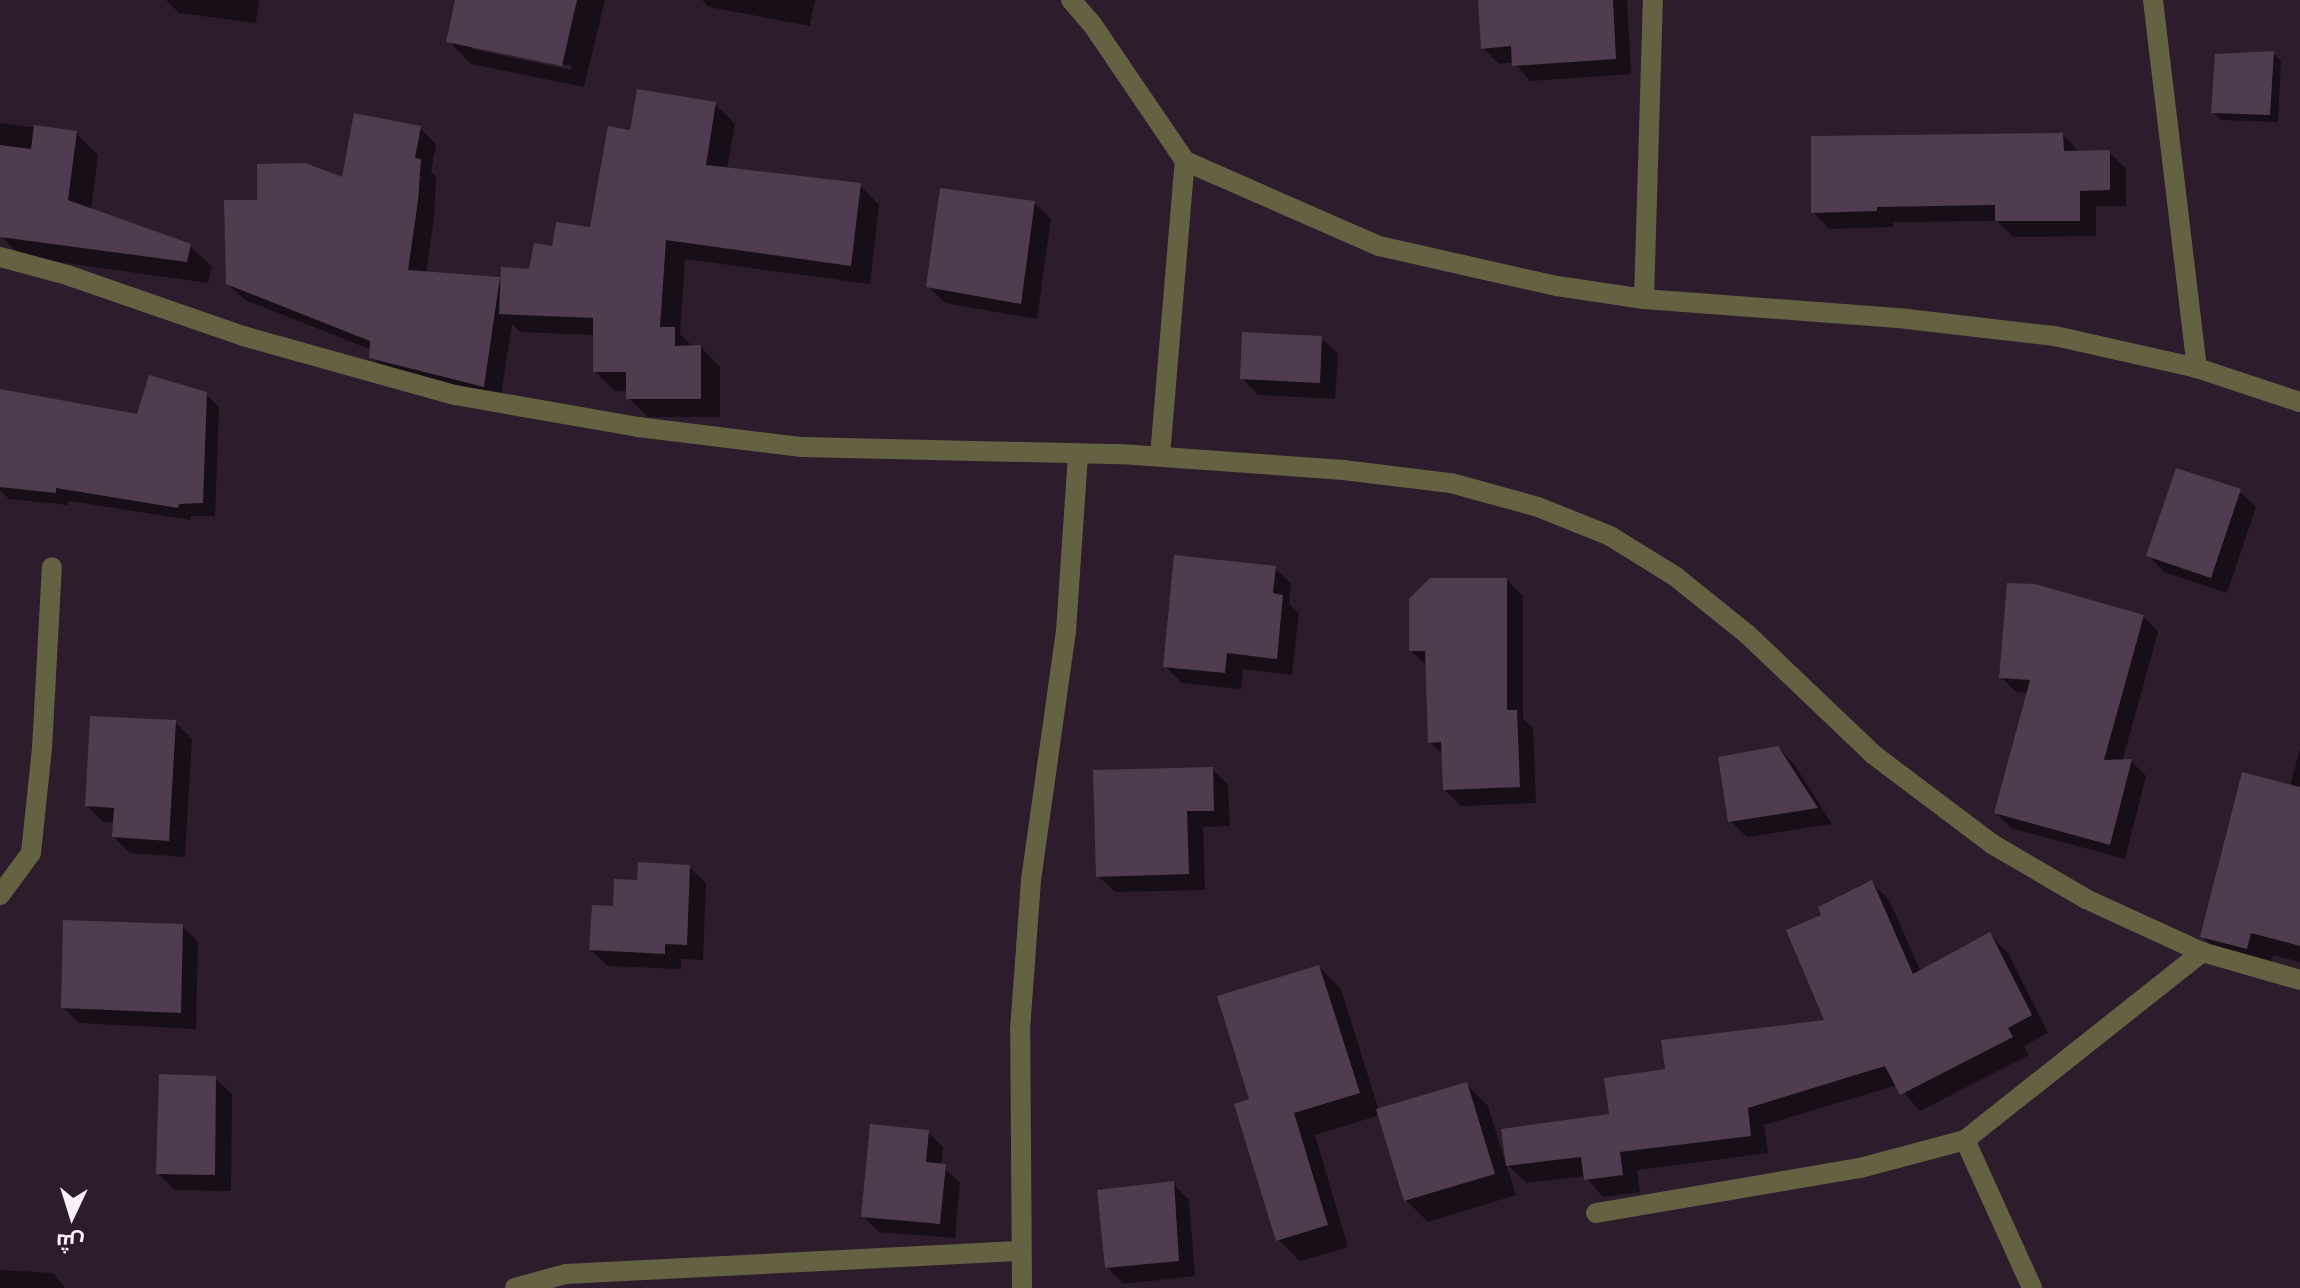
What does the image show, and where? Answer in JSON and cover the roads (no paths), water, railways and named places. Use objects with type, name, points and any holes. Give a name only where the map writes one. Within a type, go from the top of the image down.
[{"type":"street","points":[[1071,0],[1092,24],[1185,161],[1379,246],[1557,286],[1644,299],[1996,328],[2055,336],[2197,368],[2300,402]]},
{"type":"street","points":[[1644,299],[1653,0]]},
{"type":"street","points":[[2153,0],[2197,368]]},
{"type":"street","points":[[1160,456],[1185,161]]},
{"type":"street","points":[[0,257],[67,275],[243,336],[470,398],[638,427],[802,447],[1160,456],[1343,470],[1451,483],[1538,507],[1610,536],[1676,577],[1747,634],[1874,755],[1992,844],[2086,899],[2202,952],[2300,980]]},
{"type":"street","points":[[1022,1288],[1021,1015],[1031,880],[1066,631],[1078,454]]},
{"type":"street","points":[[0,895],[31,853],[42,749],[52,567]]},
{"type":"street","points":[[1596,1213],[1860,1168],[1965,1140],[2202,952]]},
{"type":"street","points":[[1965,1140],[2032,1288]]},
{"type":"street","points":[[515,1288],[566,1274],[1021,1251]]}]
